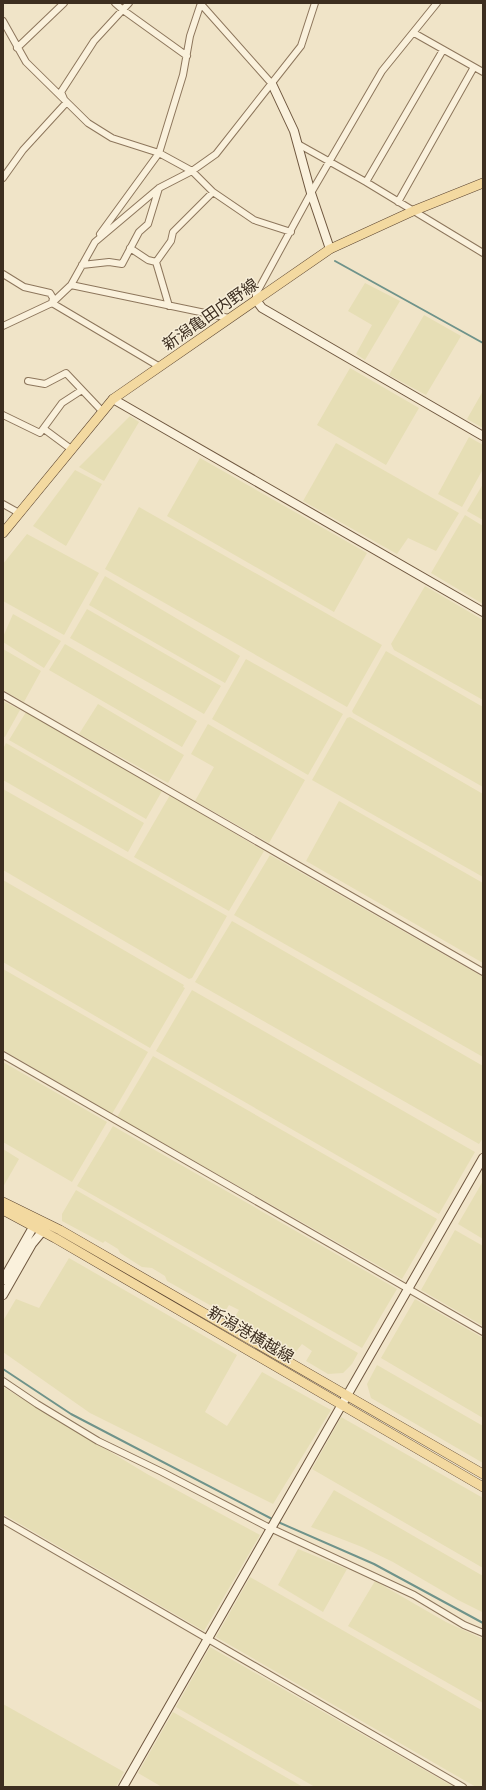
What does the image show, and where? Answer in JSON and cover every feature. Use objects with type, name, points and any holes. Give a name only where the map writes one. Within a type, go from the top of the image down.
[{"type":"main road","name":"新潟亀田内野線","points":[[3,533],[113,399],[330,249],[483,183]]},
{"type":"main road","name":"新潟港横越線","points":[[3,1202],[35,1223],[483,1487]]},
{"type":"main road","name":"新潟港横越線","points":[[3,1210],[35,1223]]},
{"type":"main road","name":"新潟港横越線","points":[[44,1228],[60,1230],[483,1474]]},
{"type":"street","points":[[17,48],[64,3]]},
{"type":"street","points":[[115,3],[187,56]]},
{"type":"street","points":[[66,102],[61,92],[94,41],[129,3]]},
{"type":"street","points":[[200,3],[272,84],[294,131],[311,193],[330,249]]},
{"type":"street","points":[[3,326],[52,303],[71,285],[95,242],[159,153],[183,76],[190,36],[200,3]]},
{"type":"street","points":[[95,242],[159,188],[192,171],[216,154],[301,46],[315,3]]},
{"type":"street","points":[[437,3],[382,71],[331,162],[311,193],[256,294],[256,300],[262,308],[483,436]]},
{"type":"street","points":[[3,20],[26,62],[88,123],[112,138],[159,153],[192,171],[213,192],[254,220],[291,232]]},
{"type":"street","points":[[414,33],[483,72]]},
{"type":"street","points":[[366,182],[443,50]]},
{"type":"street","points":[[398,202],[474,67]]},
{"type":"street","points":[[3,178],[23,150],[66,102]]},
{"type":"street","points":[[298,144],[366,182],[483,254]]},
{"type":"street","points":[[82,265],[109,262],[122,264],[139,232],[148,224],[159,188]]},
{"type":"street","points":[[156,262],[171,241],[173,232],[213,192]]},
{"type":"street","points":[[130,248],[148,260],[156,262]]},
{"type":"street","points":[[156,262],[169,306]]},
{"type":"street","points":[[3,274],[24,287],[50,294],[53,298],[52,303]]},
{"type":"street","points":[[71,285],[229,318]]},
{"type":"street","points":[[52,303],[160,367]]},
{"type":"street","points":[[28,381],[45,384],[66,373],[102,411]]},
{"type":"street","points":[[3,415],[40,433],[62,403],[82,390]]},
{"type":"street","points":[[113,399],[483,612]]},
{"type":"street","points":[[44,429],[71,449]]},
{"type":"street","points":[[3,504],[19,513]]},
{"type":"street","points":[[3,695],[483,972]]},
{"type":"street","points":[[3,1055],[483,1332]]},
{"type":"street","points":[[123,1787],[483,1158]]},
{"type":"street","points":[[3,1280],[35,1223]]},
{"type":"street","points":[[3,1295],[32,1244],[44,1228]]},
{"type":"street","points":[[3,1381],[37,1404],[98,1441],[162,1472],[272,1529],[414,1595],[464,1625],[483,1633]]},
{"type":"street","points":[[3,1520],[463,1787]]},
{"type":"shaded area","points":[[365,283],[400,301],[365,360],[356,354],[372,325],[348,311]]},
{"type":"shaded area","points":[[424,315],[461,336],[426,395],[389,375]]},
{"type":"shaded area","points":[[350,368],[419,408],[386,465],[317,425]]},
{"type":"shaded area","points":[[483,391],[483,428],[467,419]]},
{"type":"shaded area","points":[[130,416],[139,422],[104,481],[79,467]]},
{"type":"shaded area","points":[[469,437],[483,445],[483,469],[462,507],[438,494]]},
{"type":"shaded area","points":[[336,443],[459,513],[436,551],[408,538],[397,554],[303,501]]},
{"type":"shaded area","points":[[200,458],[367,553],[334,612],[167,516]]},
{"type":"shaded area","points":[[75,470],[102,484],[66,546],[33,526]]},
{"type":"shaded area","points":[[483,484],[483,520],[467,511]]},
{"type":"shaded area","points":[[139,507],[382,645],[347,707],[105,569]]},
{"type":"shaded area","points":[[465,515],[483,526],[483,604],[431,573]]},
{"type":"shaded area","points":[[27,534],[99,573],[64,635],[3,601],[3,564]]},
{"type":"shaded area","points":[[105,576],[240,656],[225,683],[89,605]]},
{"type":"shaded area","points":[[425,586],[483,620],[483,700],[394,650],[391,644]]},
{"type":"shaded area","points":[[87,609],[221,686],[204,714],[70,638]]},
{"type":"shaded area","points":[[13,614],[61,641],[44,668],[3,642],[3,637]]},
{"type":"shaded area","points":[[65,644],[197,721],[182,747],[49,670]]},
{"type":"shaded area","points":[[3,649],[41,671],[24,702],[3,690]]},
{"type":"shaded area","points":[[386,651],[483,707],[483,787],[353,713],[352,711]]},
{"type":"shaded area","points":[[246,659],[343,714],[308,775],[212,719]]},
{"type":"shaded area","points":[[3,701],[20,710],[5,737],[3,736]]},
{"type":"shaded area","points":[[98,704],[184,755],[168,783],[79,734]]},
{"type":"shaded area","points":[[26,712],[162,791],[146,819],[9,740]]},
{"type":"shaded area","points":[[350,717],[483,794],[483,877],[312,780],[347,718]]},
{"type":"shaded area","points":[[208,724],[305,780],[269,843],[195,801],[214,767],[191,754]]},
{"type":"shaded area","points":[[6,743],[144,823],[128,852],[3,780],[3,749]]},
{"type":"shaded area","points":[[3,789],[227,916],[192,978],[189,979],[3,870]]},
{"type":"shaded area","points":[[170,795],[264,851],[229,911],[134,857]]},
{"type":"shaded area","points":[[339,801],[483,883],[483,963],[306,861]]},
{"type":"shaded area","points":[[270,855],[483,977],[483,1057],[234,915]]},
{"type":"shaded area","points":[[3,880],[184,985],[183,987],[185,988],[150,1048],[3,962]]},
{"type":"shaded area","points":[[232,921],[483,1066],[483,1138],[479,1144],[195,982]]},
{"type":"shaded area","points":[[3,969],[148,1052],[112,1114],[3,1050]]},
{"type":"shaded area","points":[[192,990],[475,1152],[439,1214],[156,1051]]},
{"type":"shaded area","points":[[153,1056],[437,1219],[402,1279],[117,1117]]},
{"type":"shaded area","points":[[3,1062],[107,1122],[72,1182],[3,1142]]},
{"type":"shaded area","points":[[113,1126],[397,1289],[362,1348],[77,1186]]},
{"type":"shaded area","points":[[3,1149],[19,1159],[3,1187]]},
{"type":"shaded area","points":[[483,1181],[483,1239],[458,1224]]},
{"type":"shaded area","points":[[76,1190],[358,1353],[352,1364],[343,1373],[328,1374],[306,1361],[312,1351],[302,1344],[294,1354],[233,1320],[239,1310],[229,1305],[224,1313],[167,1281],[165,1276],[152,1268],[142,1267],[105,1241],[103,1243],[62,1221],[62,1214]]},
{"type":"shaded area","points":[[455,1230],[483,1246],[483,1326],[421,1290]]},
{"type":"shaded area","points":[[69,1258],[237,1355],[205,1412],[227,1426],[262,1372],[331,1410],[273,1504],[90,1413],[3,1352],[3,1321],[16,1299],[39,1308]]},
{"type":"shaded area","points":[[415,1299],[483,1338],[483,1418],[381,1358]]},
{"type":"shaded area","points":[[377,1365],[483,1426],[483,1463],[371,1398],[367,1384]]},
{"type":"shaded area","points":[[3,1387],[147,1474],[260,1535],[204,1631],[3,1514]]},
{"type":"shaded area","points":[[341,1417],[483,1498],[483,1568],[312,1469]]},
{"type":"shaded area","points":[[334,1490],[483,1576],[482,1612],[458,1600],[393,1562],[362,1547],[311,1527]]},
{"type":"shaded area","points":[[298,1549],[347,1569],[323,1612],[278,1585]]},
{"type":"shaded area","points":[[250,1577],[483,1711],[483,1787],[476,1787],[216,1637]]},
{"type":"shaded area","points":[[375,1581],[446,1622],[483,1639],[483,1703],[348,1626]]},
{"type":"shaded area","points":[[210,1647],[454,1787],[315,1787],[176,1707]]},
{"type":"shaded area","points":[[3,1704],[124,1772],[116,1787],[7,1787],[3,1785]]},
{"type":"shaded area","points":[[173,1712],[303,1787],[162,1787],[138,1773]]},
{"type":"waterway","points":[[335,261],[483,343]]},
{"type":"waterway","points":[[3,1369],[71,1414],[274,1520]]},
{"type":"waterway","points":[[278,1522],[374,1564],[483,1623]]}]
